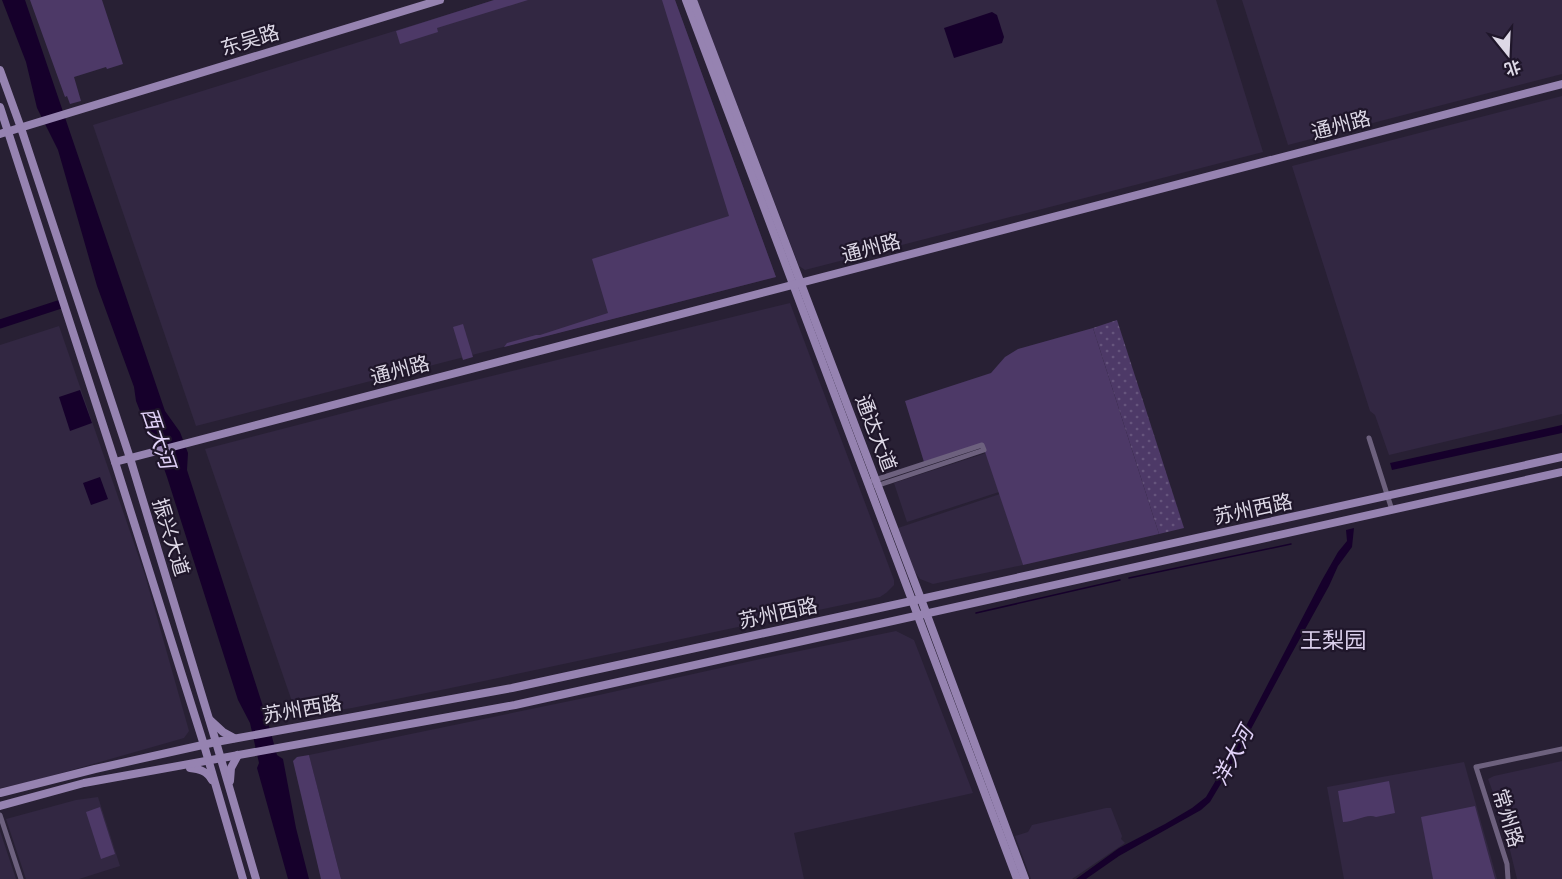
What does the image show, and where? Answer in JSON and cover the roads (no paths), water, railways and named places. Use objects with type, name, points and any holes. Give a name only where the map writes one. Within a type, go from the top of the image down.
[{"type":"main road","name":"东吴路","points":[[21,128],[423,3],[440,0]]},
{"type":"main road","name":"通达大道","points":[[686,0],[877,482],[1025,879]]},
{"type":"main road","name":"通达大道","points":[[693,0],[868,485],[1017,879]]},
{"type":"main road","name":"振兴大道","points":[[0,70],[130,458],[256,879]]},
{"type":"main road","name":"通州路","points":[[115,462],[1562,84]]},
{"type":"main road","name":"振兴大道","points":[[0,107],[4,132],[115,462],[204,745],[243,879]]},
{"type":"main road","points":[[4,132],[21,128]]},
{"type":"main road","name":"苏州西路","points":[[0,794],[95,769],[239,737],[512,688],[1562,457]]},
{"type":"main road","name":"苏州西路","points":[[0,806],[84,783],[515,705],[1562,472]]},
{"type":"main road","points":[[1421,489],[1424,503]]},
{"type":"main road","points":[[1360,502],[1363,516]]},
{"type":"main road","points":[[209,720],[223,732],[239,737]]},
{"type":"main road","points":[[188,765],[186,749],[195,741],[198,727]]},
{"type":"main road","points":[[231,795],[230,776],[234,762],[241,755]]},
{"type":"main road","points":[[176,767],[197,768],[203,771],[210,777],[218,792]]},
{"type":"street","points":[[1369,438],[1392,510]]},
{"type":"street","points":[[868,485],[925,467],[982,445],[984,450],[941,461]]},
{"type":"street","name":"常州路","points":[[1509,879],[1476,767],[1562,749]]},
{"type":"street","points":[[0,815],[21,879]]},
{"type":"water","name":"西大河","points":[[2,0],[25,0],[165,411],[180,432],[188,453],[187,470],[277,755],[283,759],[296,828],[309,879],[288,879],[257,768],[259,763],[250,723],[238,700],[167,477],[136,401],[134,387],[97,286],[58,150],[37,108],[26,62]]},
{"type":"water","points":[[992,12],[997,15],[1004,37],[1002,43],[954,58],[944,28]]},
{"type":"water","points":[[80,390],[92,423],[70,431],[59,397]]},
{"type":"water","points":[[1562,425],[1562,433],[1392,470],[1390,463]]},
{"type":"water","points":[[100,477],[108,499],[91,505],[83,483]]},
{"type":"water","name":"洋大河","points":[[1354,528],[1352,547],[1338,566],[1210,802],[1201,810],[1119,856],[1086,879],[1076,879],[1119,848],[1165,824],[1206,797],[1233,751],[1322,580],[1347,541],[1346,530]]},
{"type":"waterway","points":[[0,324],[61,304]]},
{"type":"waterway","points":[[1129,578],[1291,544]]},
{"type":"waterway","points":[[976,613],[1120,580]]},
{"type":"district","name":"王梨园","points":[[1333,640]]}]
